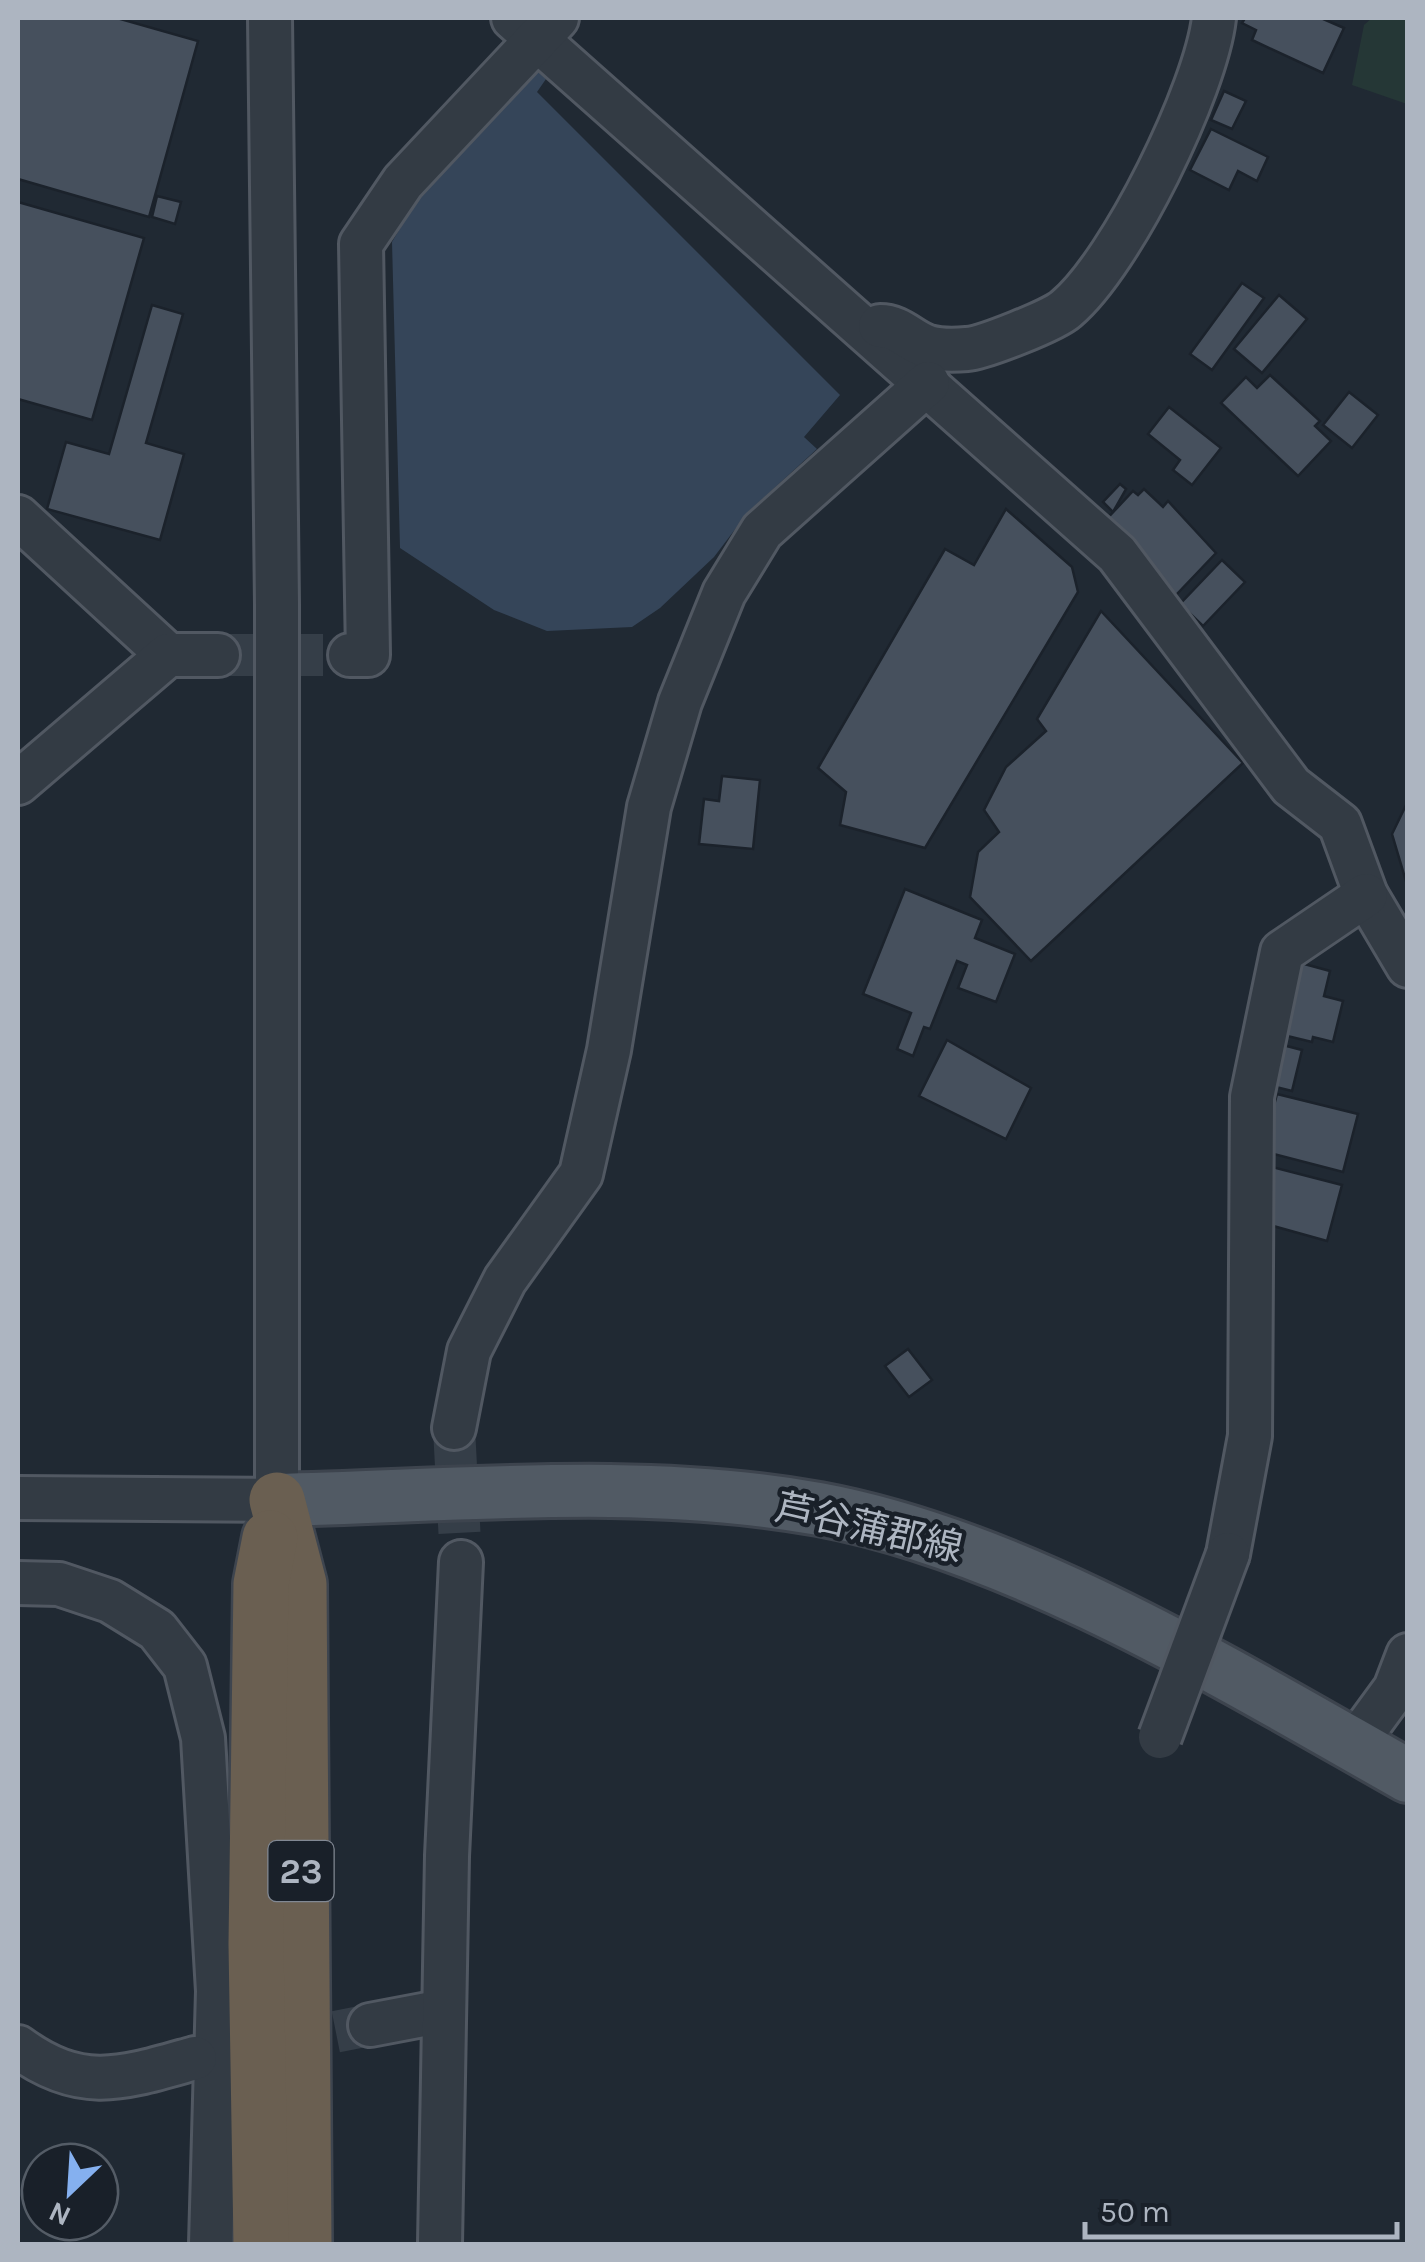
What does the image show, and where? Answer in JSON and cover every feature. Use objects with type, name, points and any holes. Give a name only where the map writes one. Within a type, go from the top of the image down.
[{"type":"highway","name":"23","points":[[261,2244],[256,1944],[261,1584],[277,1500]]},
{"type":"highway","name":"23","points":[[277,1500],[299,1584],[304,2244]]},
{"type":"main road","name":"芦谷蒲郡線","points":[[277,1500],[656,1492],[820,1509],[976,1551],[1168,1645],[1408,1776]]},
{"type":"street","points":[[18,1498],[277,1500],[277,604],[270,18]]},
{"type":"street","points":[[864,326],[892,326],[928,347],[970,349],[1065,311],[1126,236],[1185,107],[1212,40],[1214,18]]},
{"type":"street","points":[[350,655],[368,655],[361,244],[402,182],[535,25],[1117,554],[1291,786],[1340,824],[1366,895],[1408,966]]},
{"type":"street","points":[[454,1428],[469,1350],[505,1280],[582,1174],[609,1050],[649,807],[680,702],[724,593],[762,532],[928,383]]},
{"type":"street","points":[[18,517],[168,655]]},
{"type":"street","points":[[18,783],[168,655],[218,655]]},
{"type":"street","points":[[1160,1737],[1228,1554],[1250,1436],[1252,1097],[1282,952],[1366,895]]},
{"type":"street","points":[[440,2244],[444,2012],[462,1562]]},
{"type":"street","points":[[18,1583],[60,1584],[110,1601],[157,1630],[186,1666],[203,1738],[218,1991],[211,2244]]},
{"type":"street","points":[[1354,1745],[1403,1680]]},
{"type":"street","points":[[370,2025],[444,2012]]},
{"type":"street","points":[[18,2047],[55,2072],[90,2080],[127,2077],[195,2058]]},
{"type":"shaded area","points":[[1372,18],[1407,18],[1407,104],[1352,85],[1364,25]]},
{"type":"water","points":[[534,68],[546,79],[537,92],[840,395],[804,437],[817,449],[749,511],[714,557],[660,608],[632,627],[547,631],[494,610],[400,548],[392,242],[421,193]]},
{"type":"building","points":[[18,18],[117,18],[198,41],[149,217],[18,179]]},
{"type":"building","points":[[1245,18],[1321,18],[1344,28],[1323,73],[1252,40],[1256,30],[1242,23]]},
{"type":"building","points":[[1224,91],[1246,101],[1232,129],[1211,120]]},
{"type":"building","points":[[1211,129],[1268,157],[1257,181],[1238,171],[1229,190],[1190,170]]},
{"type":"building","points":[[157,196],[181,202],[175,224],[152,217]]},
{"type":"building","points":[[18,202],[144,238],[92,420],[18,399]]},
{"type":"building","points":[[1242,283],[1264,298],[1212,370],[1190,354]]},
{"type":"building","points":[[1279,295],[1307,319],[1262,373],[1234,349]]},
{"type":"building","points":[[152,305],[183,314],[146,443],[184,454],[160,540],[47,509],[66,442],[109,454]]},
{"type":"building","points":[[1270,375],[1320,421],[1315,426],[1331,441],[1298,476],[1221,403],[1246,377],[1257,388]]},
{"type":"building","points":[[1349,392],[1378,415],[1352,448],[1323,425]]},
{"type":"building","points":[[1169,407],[1221,448],[1192,485],[1173,470],[1180,460],[1148,434]]},
{"type":"building","points":[[1120,484],[1126,489],[1113,512],[1103,502]]},
{"type":"building","points":[[1144,489],[1163,507],[1168,501],[1216,553],[1176,595],[1102,524],[1133,491],[1138,495]]},
{"type":"building","points":[[1006,509],[1072,567],[1078,592],[925,848],[840,825],[846,792],[818,768],[945,549],[974,565]]},
{"type":"building","points":[[1222,560],[1245,582],[1203,626],[1180,604]]},
{"type":"building","points":[[1101,611],[1243,763],[1031,961],[970,897],[978,852],[999,832],[984,810],[1006,767],[1046,731],[1037,719]]},
{"type":"building","points":[[722,776],[760,780],[753,849],[699,844],[704,799],[719,801]]},
{"type":"building","points":[[1408,801],[1408,888],[1392,834]]},
{"type":"building","points":[[905,889],[982,920],[975,938],[1015,954],[996,1002],[958,988],[967,965],[957,961],[930,1029],[924,1027],[913,1056],[897,1049],[911,1013],[863,994]]},
{"type":"building","points":[[1297,962],[1330,971],[1324,996],[1343,1001],[1333,1042],[1313,1037],[1312,1042],[1279,1034]]},
{"type":"building","points":[[947,1040],[1031,1088],[1006,1139],[919,1096]]},
{"type":"building","points":[[1275,1043],[1302,1050],[1292,1091],[1264,1084]]},
{"type":"building","points":[[1277,1094],[1358,1114],[1343,1172],[1262,1151]]},
{"type":"building","points":[[1268,1166],[1342,1185],[1327,1241],[1255,1221]]},
{"type":"building","points":[[908,1349],[932,1380],[909,1397],[885,1366]]},
{"type":"tunnel","points":[[218,655],[350,655]]},
{"type":"tunnel","points":[[454,1428],[461,1562]]},
{"type":"tunnel","points":[[274,2044],[370,2025]]}]
